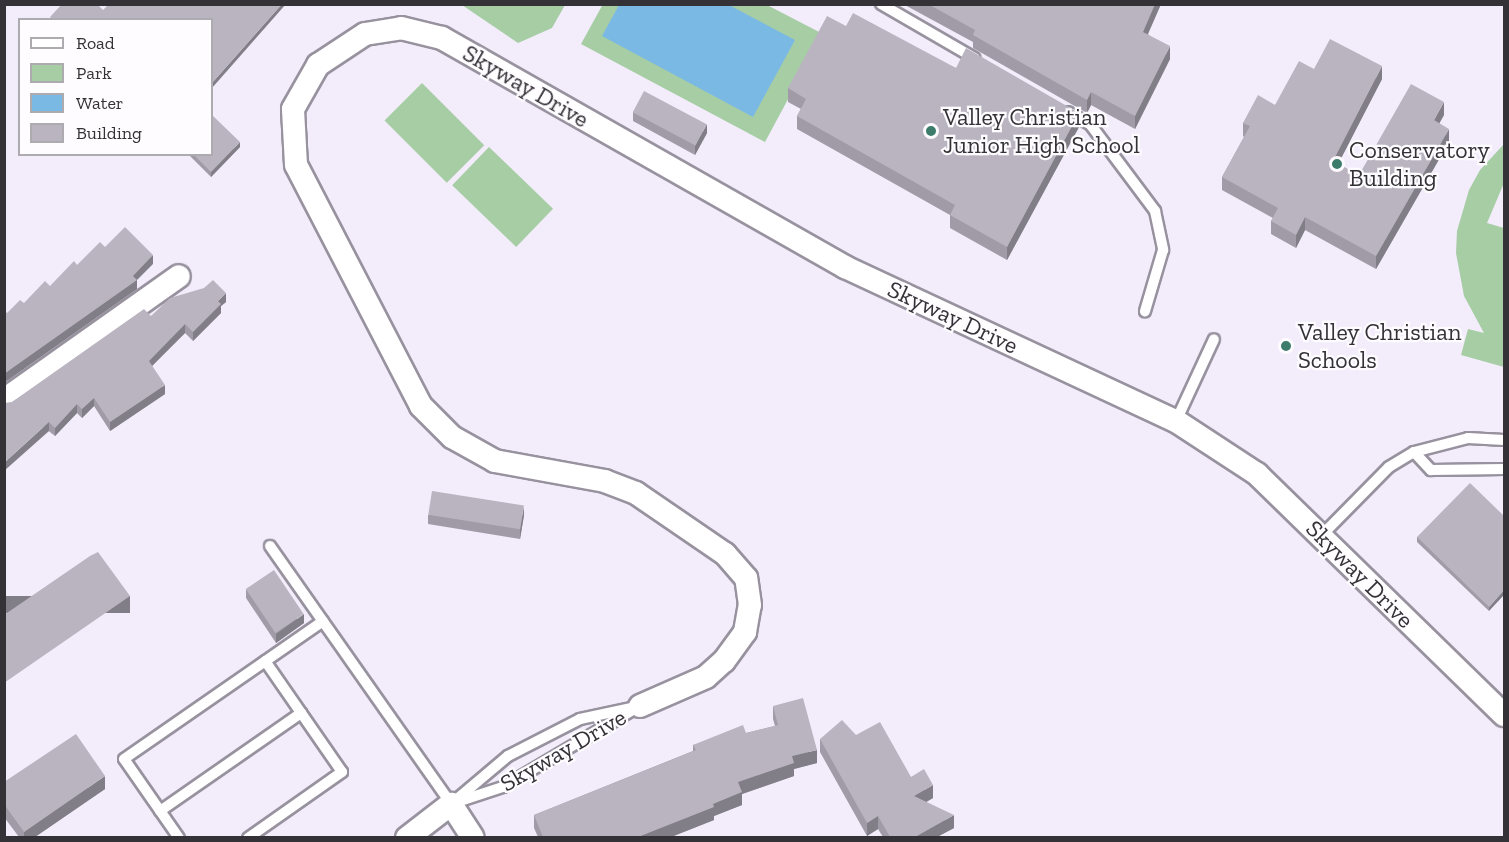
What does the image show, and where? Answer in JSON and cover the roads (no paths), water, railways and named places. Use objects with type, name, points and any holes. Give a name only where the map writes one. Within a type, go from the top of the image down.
[{"type":"street","name":"Skyway Drive","points":[[640,706],[706,676],[724,661],[745,632],[750,605],[746,578],[725,554],[636,493],[605,481],[495,461],[452,437],[421,406],[296,165],[293,109],[318,65],[364,34],[401,28],[441,38],[845,267],[1176,421],[1257,474],[1504,715]]},
{"type":"street","points":[[4,400],[179,276]]},
{"type":"street","points":[[451,804],[473,837]]},
{"type":"street","name":"Skyway Drive","points":[[407,837],[451,804]]},
{"type":"lane","points":[[881,4],[989,66]]},
{"type":"lane","points":[[1060,106],[1090,124],[1155,211],[1162,250],[1145,311]]},
{"type":"lane","points":[[1176,421],[1214,339]]},
{"type":"lane","points":[[1322,535],[1389,467],[1414,452],[1446,441],[1504,440]]},
{"type":"lane","points":[[1414,452],[1431,470],[1504,469]]},
{"type":"lane","points":[[270,546],[451,804]]},
{"type":"lane","points":[[179,837],[124,759],[323,621]]},
{"type":"lane","points":[[248,837],[342,772],[265,661]]},
{"type":"lane","name":"Skyway Drive","points":[[451,804],[503,787],[640,706]]},
{"type":"lane","name":"Skyway Drive","points":[[451,804],[508,756],[529,745],[580,719],[640,706]]},
{"type":"lane","points":[[160,811],[301,713]]},
{"type":"water","points":[[619,5],[729,5],[795,40],[753,117],[602,36]]},
{"type":"place","name":"Valley Christian Junior High School","points":[[931,131]]},
{"type":"place","name":"Conservatory Building","points":[[1337,164]]},
{"type":"place","name":"Valley Christian Schools","points":[[1286,346]]}]
